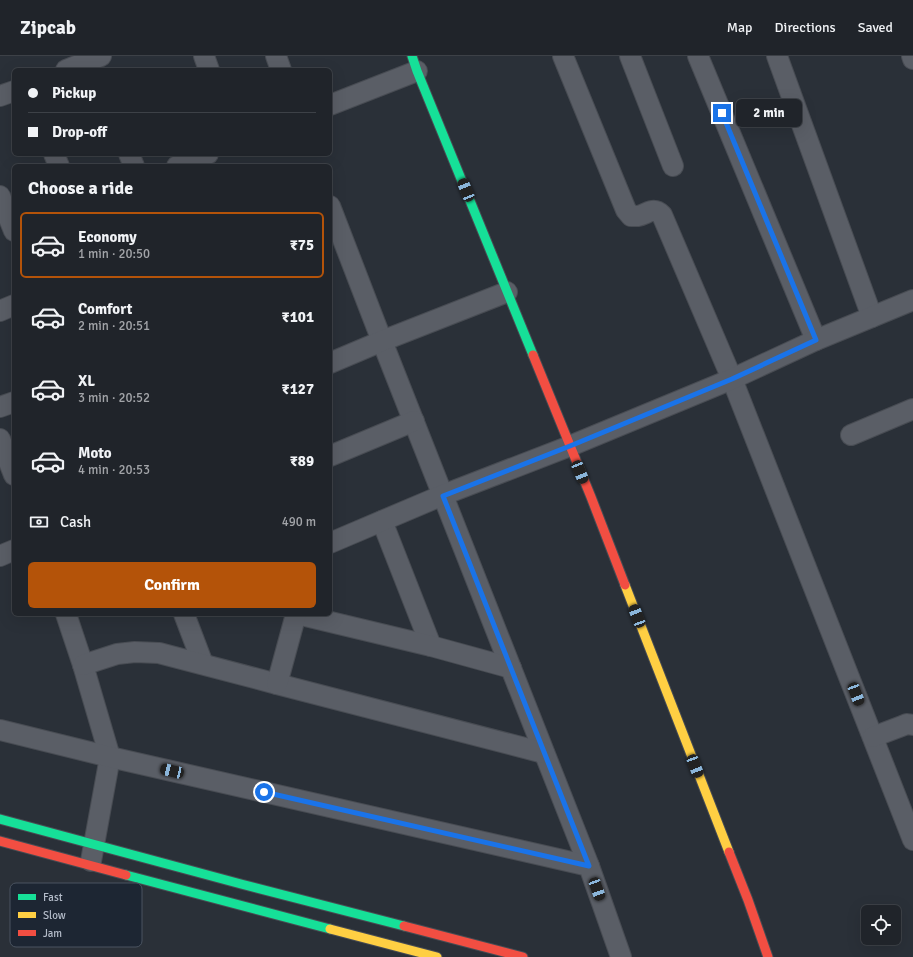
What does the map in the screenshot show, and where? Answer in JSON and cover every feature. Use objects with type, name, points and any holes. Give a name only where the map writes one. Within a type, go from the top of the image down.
[{"type":"main road","points":[[414,63],[591,497],[748,900],[768,957]]},
{"type":"main road","points":[[0,819],[249,886],[524,957]]},
{"type":"main road","points":[[0,841],[437,957]]},
{"type":"street","points":[[204,56],[208,68]]},
{"type":"street","points":[[276,56],[280,68]]},
{"type":"street","points":[[563,56],[626,210],[631,216],[638,216],[654,210],[662,215],[732,379],[913,840]]},
{"type":"street","points":[[630,56],[673,166]]},
{"type":"street","points":[[698,56],[816,340]]},
{"type":"street","points":[[778,56],[872,317]]},
{"type":"street","points":[[73,68],[95,62]]},
{"type":"street","points":[[332,105],[414,63]]},
{"type":"street","points":[[0,96],[12,92]]},
{"type":"street","points":[[182,164],[203,156]]},
{"type":"street","points":[[0,196],[12,226]]},
{"type":"street","points":[[332,211],[589,866],[621,957]]},
{"type":"street","points":[[332,362],[507,292]]},
{"type":"street","points":[[332,542],[732,379],[816,340],[913,300]]},
{"type":"street","points":[[0,311],[12,306]]},
{"type":"street","points":[[0,407],[12,403]]},
{"type":"street","points":[[852,435],[913,410]]},
{"type":"street","points":[[332,455],[414,421]]},
{"type":"street","points":[[0,439],[12,470]]},
{"type":"street","points":[[382,521],[432,646]]},
{"type":"street","points":[[0,556],[12,551]]},
{"type":"street","points":[[67,616],[84,665],[110,757],[90,865]]},
{"type":"street","points":[[185,616],[203,664]]},
{"type":"street","points":[[277,684],[295,616]]},
{"type":"street","points":[[304,616],[432,646],[511,668]]},
{"type":"street","points":[[84,665],[117,654],[135,652],[159,653],[544,753]]},
{"type":"street","points":[[873,738],[907,724],[913,725]]},
{"type":"street","points":[[0,730],[110,757],[589,866]]},
{"type":"traffic: fast","points":[[412,56],[533,355]]},
{"type":"traffic: fast","points":[[0,819],[404,926]]},
{"type":"traffic: fast","points":[[126,875],[330,929]]},
{"type":"traffic: slow","points":[[625,585],[729,852]]},
{"type":"traffic: slow","points":[[330,929],[437,957]]},
{"type":"traffic: jam","points":[[533,355],[625,585]]},
{"type":"traffic: jam","points":[[0,841],[126,875]]},
{"type":"traffic: jam","points":[[729,852],[768,957]]},
{"type":"traffic: jam","points":[[404,926],[523,957]]},
{"type":"route","points":[[264,792],[589,866],[443,496],[570,446],[744,374],[816,340],[722,113]]}]
